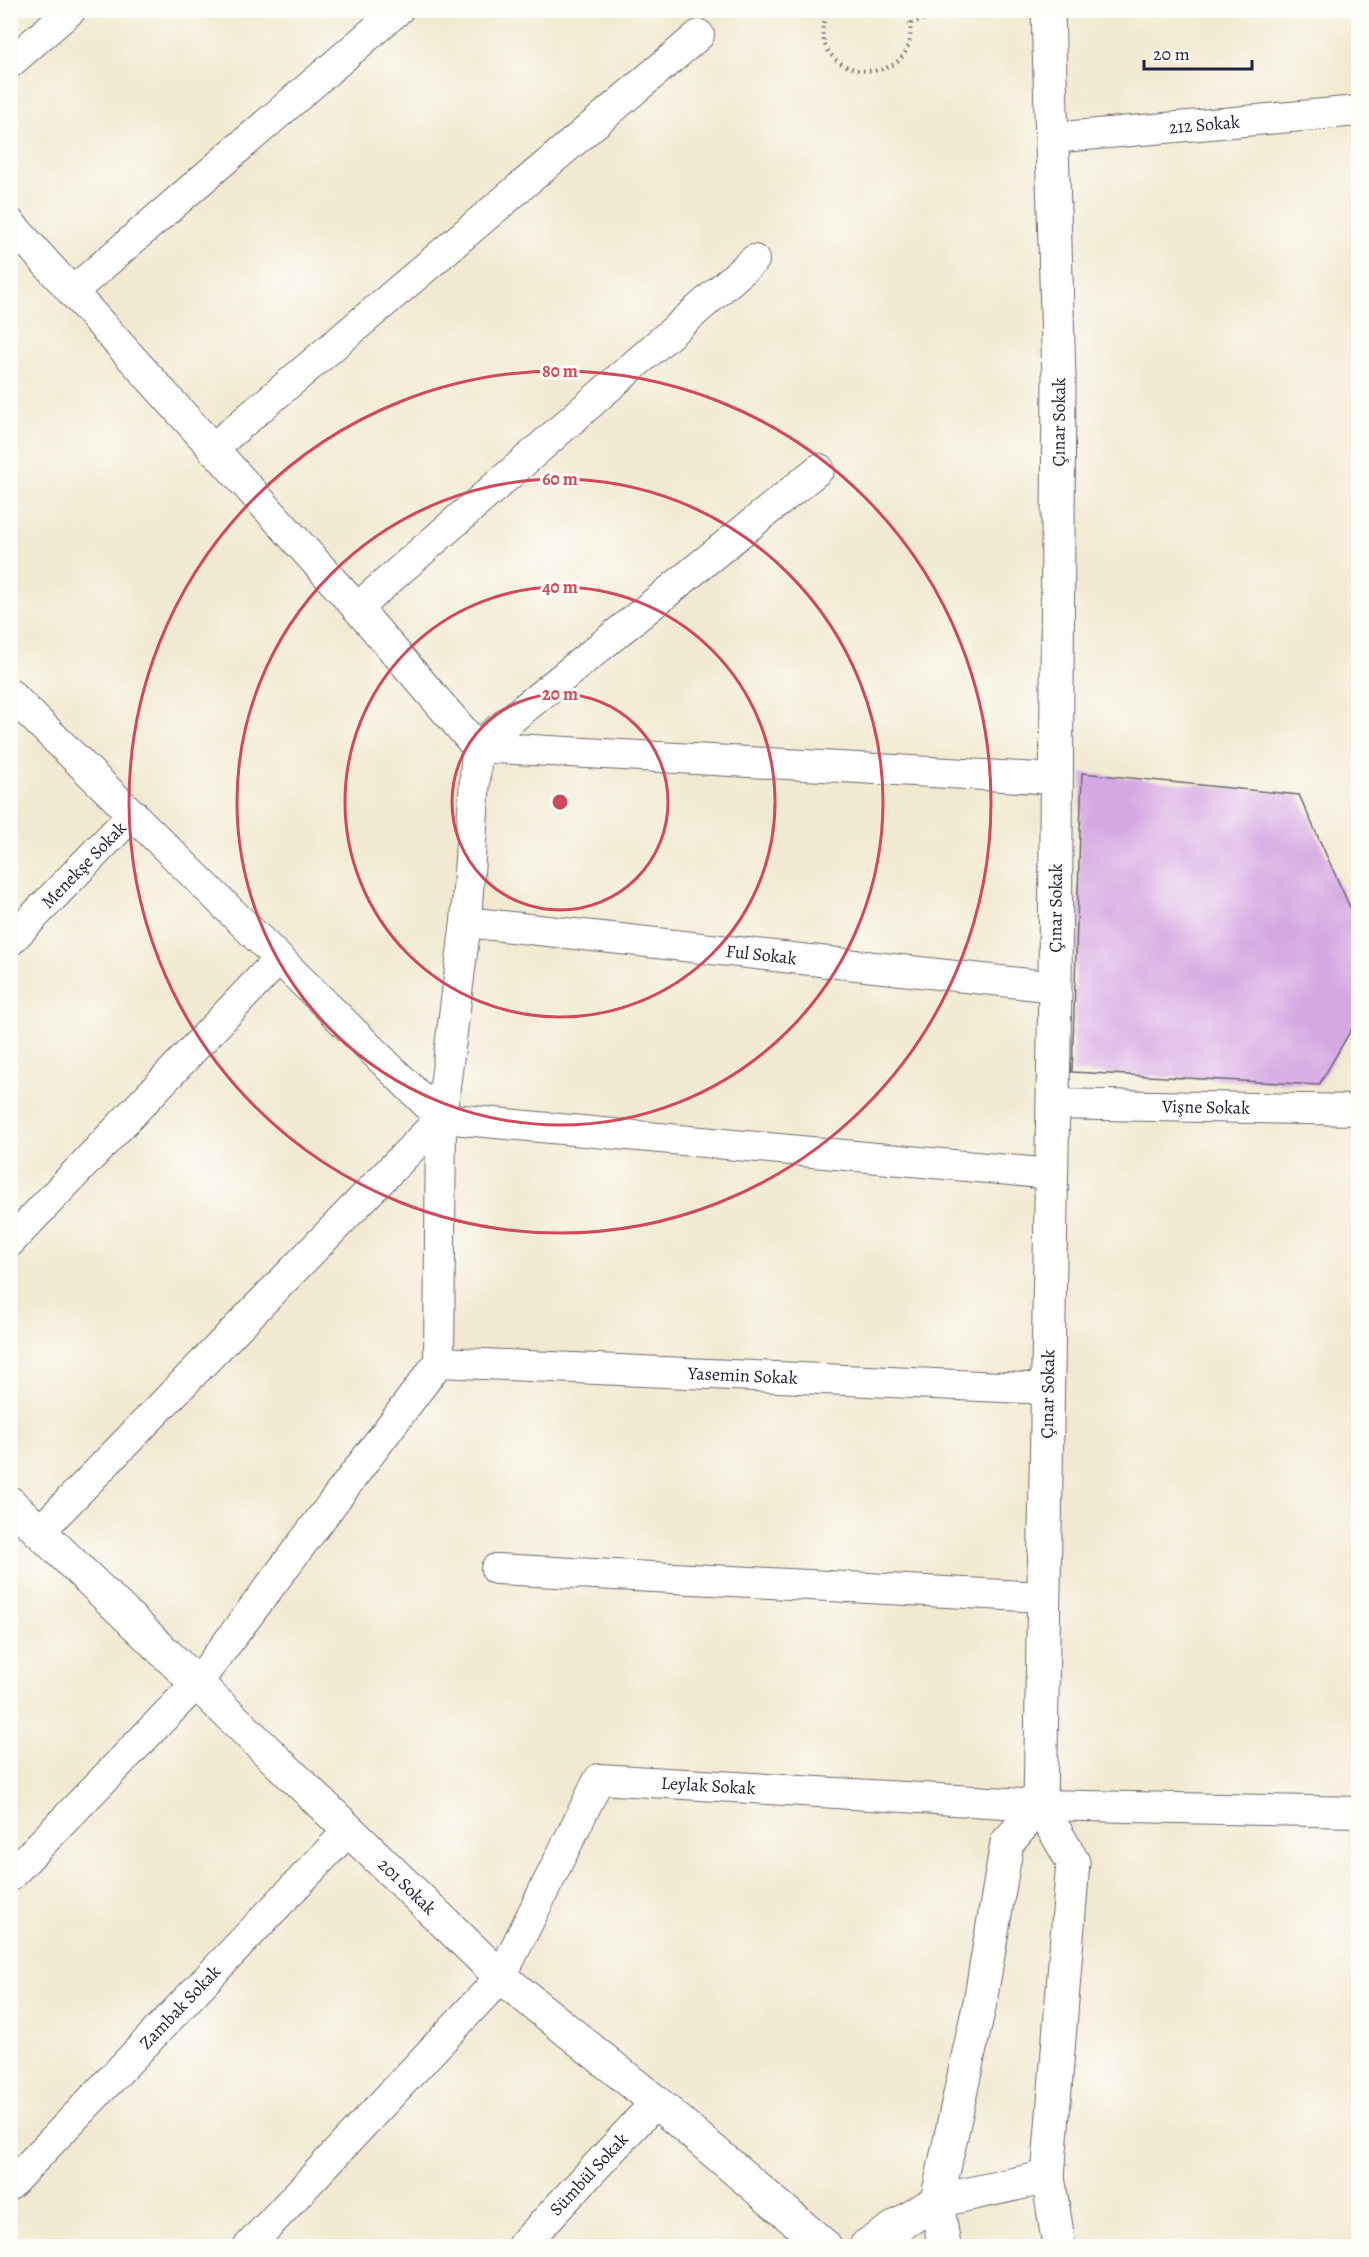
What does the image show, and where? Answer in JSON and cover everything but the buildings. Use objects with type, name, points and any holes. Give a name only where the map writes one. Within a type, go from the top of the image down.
[{"type":"street","points":[[10,63],[71,10]]},
{"type":"street","points":[[72,292],[398,10]]},
{"type":"street","name":"Çınar Sokak","points":[[1040,1805],[1055,987],[1059,378],[1048,10]]},
{"type":"street","points":[[212,449],[699,35]]},
{"type":"street","name":"212 Sokak","points":[[1051,138],[1359,111]]},
{"type":"street","points":[[10,223],[357,608],[477,747],[466,922],[441,1118],[439,1362],[197,1683],[10,1876]]},
{"type":"street","points":[[357,608],[754,260]]},
{"type":"street","points":[[477,747],[819,469]]},
{"type":"street","points":[[10,694],[441,1118],[1052,1174]]},
{"type":"street","points":[[477,747],[1057,779]]},
{"type":"street","name":"Menekşe Sokak","points":[[10,941],[133,814]]},
{"type":"street","name":"Ful Sokak","points":[[466,922],[1055,987]]},
{"type":"street","points":[[10,1242],[279,958]]},
{"type":"street","name":"Vişne Sokak","points":[[1053,1104],[1359,1110]]},
{"type":"street","points":[[40,1531],[441,1118]]},
{"type":"street","name":"Yasemin Sokak","points":[[439,1362],[1048,1389]]},
{"type":"street","name":"201 Sokak","points":[[10,1503],[501,1977],[767,2195],[814,2244]]},
{"type":"street","points":[[496,1569],[1044,1597]]},
{"type":"street","name":"Leylak Sokak","points":[[501,1977],[599,1779],[1040,1805]]},
{"type":"street","points":[[1040,1805],[1359,1812]]},
{"type":"street","points":[[1040,1805],[1073,1862],[1048,2177],[1059,2247]]},
{"type":"street","points":[[944,2247],[938,2201],[980,2002],[1007,1843],[1040,1805]]},
{"type":"street","name":"Zambak Sokak","points":[[10,2185],[349,1830]]},
{"type":"street","points":[[249,2247],[501,1977]]},
{"type":"street","name":"Sümbül Sokak","points":[[522,2247],[656,2102]]},
{"type":"street","points":[[866,2247],[938,2201],[1048,2177]]},
{"type":"path","points":[[828,10],[824,30],[826,44],[833,56],[856,71],[870,73],[883,70],[895,62],[908,45],[910,23],[907,10]]},
{"type":"path","points":[[910,23],[956,10]]}]
